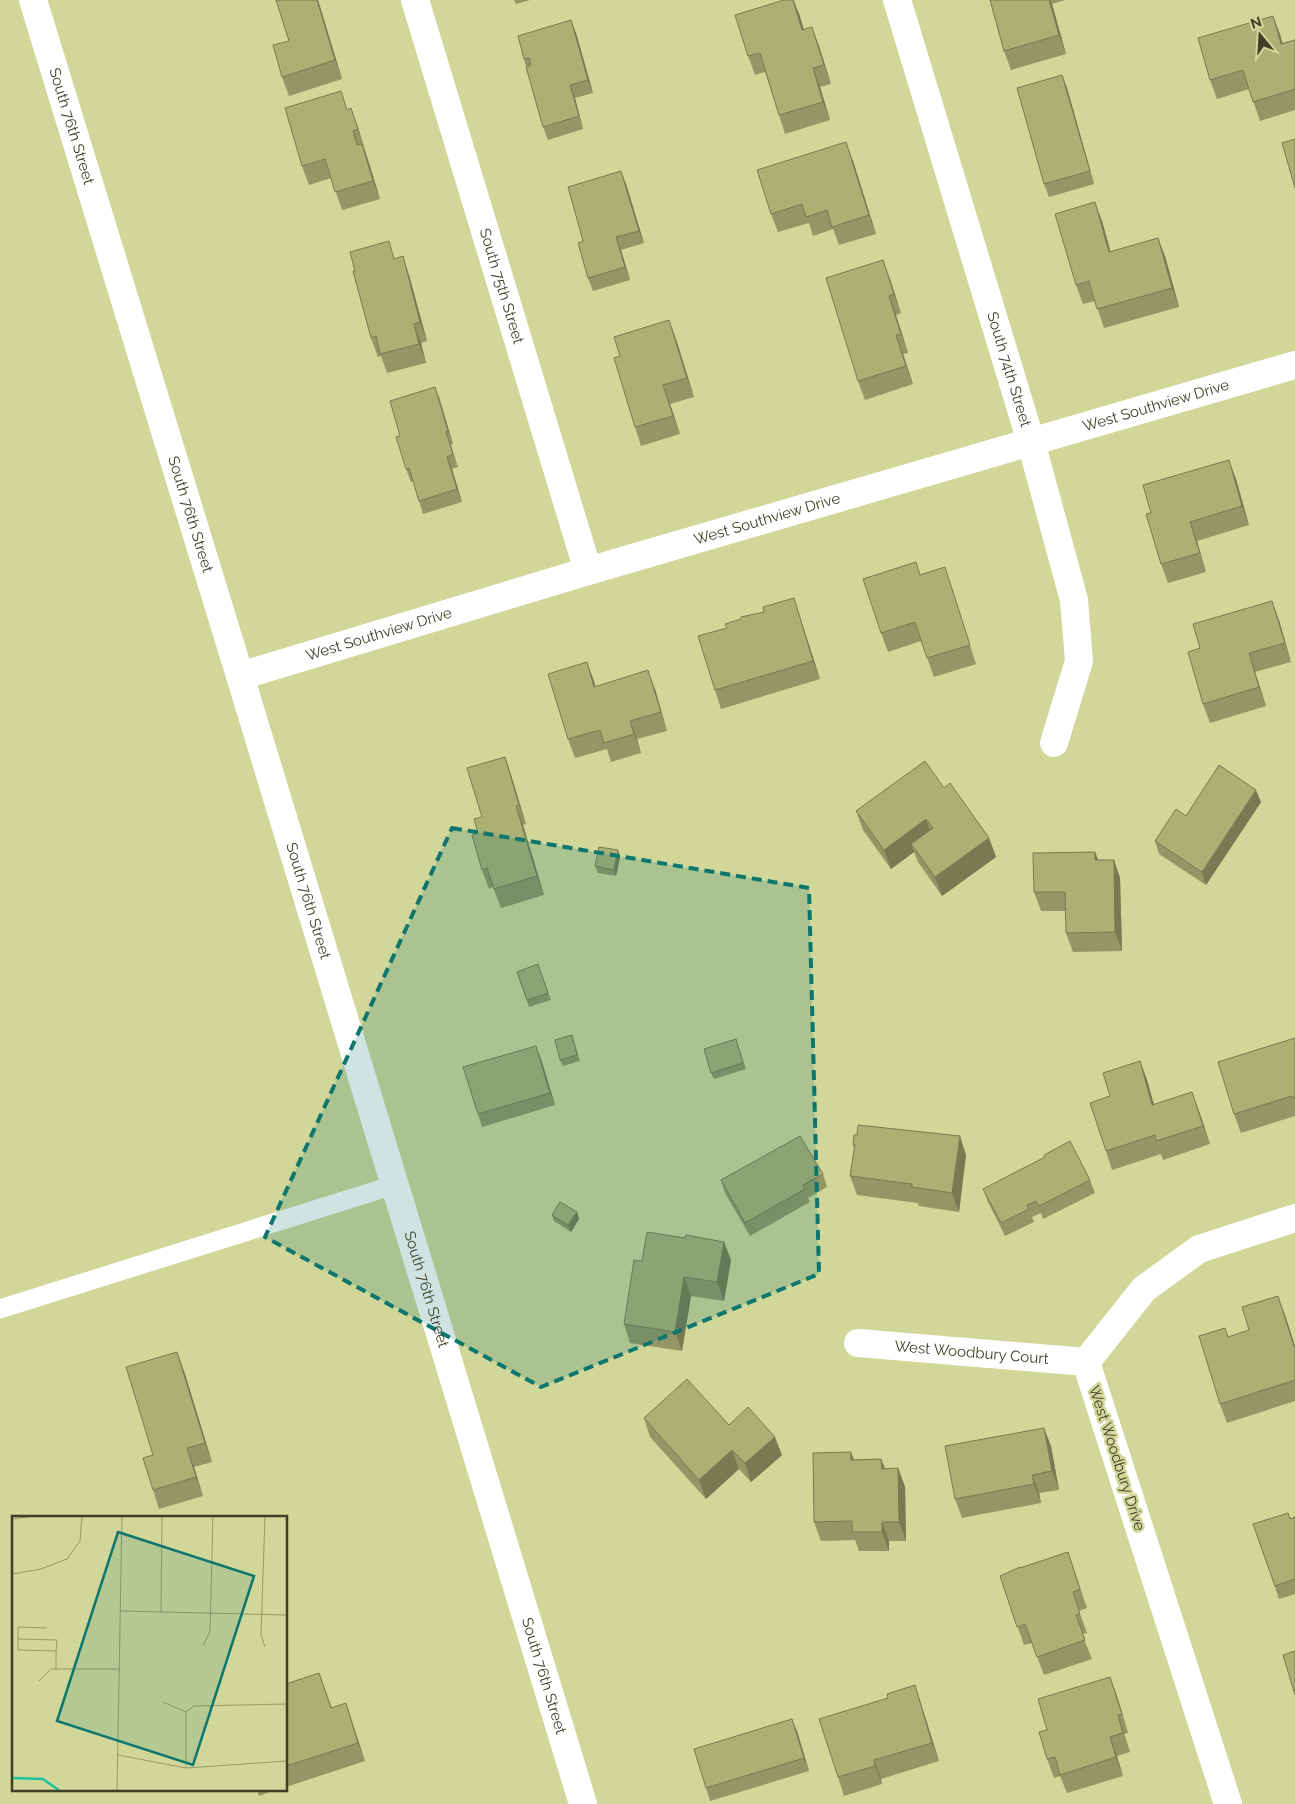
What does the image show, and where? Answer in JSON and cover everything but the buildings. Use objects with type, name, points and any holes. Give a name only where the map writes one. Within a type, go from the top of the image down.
[{"type":"street","name":"South 76th Street","points":[[33,0],[583,1804]]},
{"type":"street","name":"South 75th Street","points":[[415,0],[588,571]]},
{"type":"street","name":"South 74th Street","points":[[897,0],[1031,442],[1074,600],[1080,661],[1054,743]]},
{"type":"street","name":"West Southview Drive","points":[[240,676],[588,571],[1295,365]]},
{"type":"street","points":[[1086,1362],[1144,1289],[1199,1249],[1295,1218]]},
{"type":"street","name":"West Woodbury Court","points":[[858,1342],[1086,1362]]},
{"type":"street","name":"West Woodbury Drive","points":[[1086,1362],[1228,1804]]},
{"type":"lane","points":[[0,1309],[394,1185]]},
{"type":"highlighted area","points":[[452,828],[809,888],[819,1274],[541,1387],[265,1237]]}]
